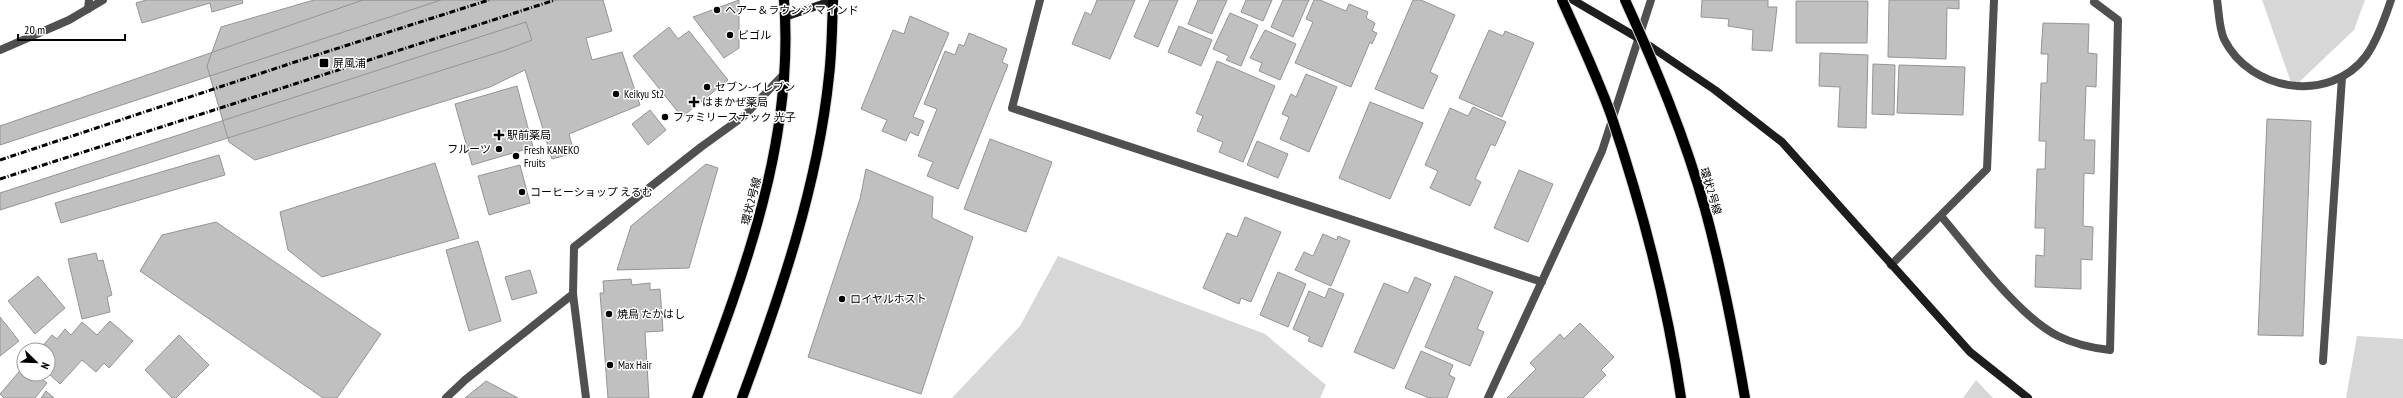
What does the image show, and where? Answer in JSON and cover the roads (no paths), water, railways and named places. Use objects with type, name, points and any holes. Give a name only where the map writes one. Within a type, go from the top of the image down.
[{"type":"main road","name":"環状2号線","points":[[697,398],[734,302],[757,229],[772,169],[784,74],[784,0]]},
{"type":"main road","points":[[742,398],[771,322],[812,179],[829,76],[833,0]]},
{"type":"main road","points":[[1562,0],[1610,114],[1631,183],[1664,304],[1681,398]]},
{"type":"main road","name":"環状2号線","points":[[1625,0],[1652,58],[1673,112],[1705,208],[1727,297],[1746,398]]},
{"type":"street","points":[[88,9],[89,0]]},
{"type":"street","points":[[0,50],[69,20],[103,0]]},
{"type":"street","points":[[785,17],[833,0]]},
{"type":"street","points":[[1040,0],[1012,108],[1542,282]]},
{"type":"street","points":[[1573,0],[1638,38],[1715,90],[1782,142],[1970,352],[2028,398]]},
{"type":"street","points":[[1488,398],[1602,151],[1651,0]]},
{"type":"street","points":[[1891,265],[1987,169],[1994,0]]},
{"type":"street","points":[[2216,0],[2224,39],[2244,64],[2269,80],[2296,87],[2325,84],[2342,78],[2366,56],[2390,0]]},
{"type":"street","points":[[1941,216],[2029,315],[2057,335],[2091,347],[2110,350],[2118,20],[2094,2]]},
{"type":"street","points":[[586,398],[573,294],[574,247],[701,147],[744,116],[784,74]]},
{"type":"street","points":[[2323,361],[2342,78]]},
{"type":"street","points":[[446,398],[465,380],[573,294]]},
{"type":"railway","points":[[0,160],[304,59],[489,0]]},
{"type":"railway","points":[[0,179],[555,0]]},
{"type":"place","name":"ヘアー＆ラウンジ マインド","points":[[717,10]]},
{"type":"place","name":"ビゴル","points":[[730,35]]},
{"type":"place","name":"屏風浦","points":[[324,63]]},
{"type":"place","name":"セブン-イレブン","points":[[707,87]]},
{"type":"place","name":"Keikyu St2","points":[[616,94]]},
{"type":"place","name":"はまかぜ薬局","points":[[694,102]]},
{"type":"place","name":"ファミリースナック 光子","points":[[665,117]]},
{"type":"place","name":"駅前薬局","points":[[499,135]]},
{"type":"place","name":"フルーツ","points":[[499,149]]},
{"type":"place","name":"Fresh KANEKO Fruits","points":[[516,156]]},
{"type":"place","name":"コーヒーショップ えるむ","points":[[522,192]]},
{"type":"place","name":"ロイヤルホスト","points":[[842,299]]},
{"type":"place","name":"焼鳥 たかはし","points":[[609,314]]},
{"type":"place","name":"Max Hair","points":[[610,365]]}]
